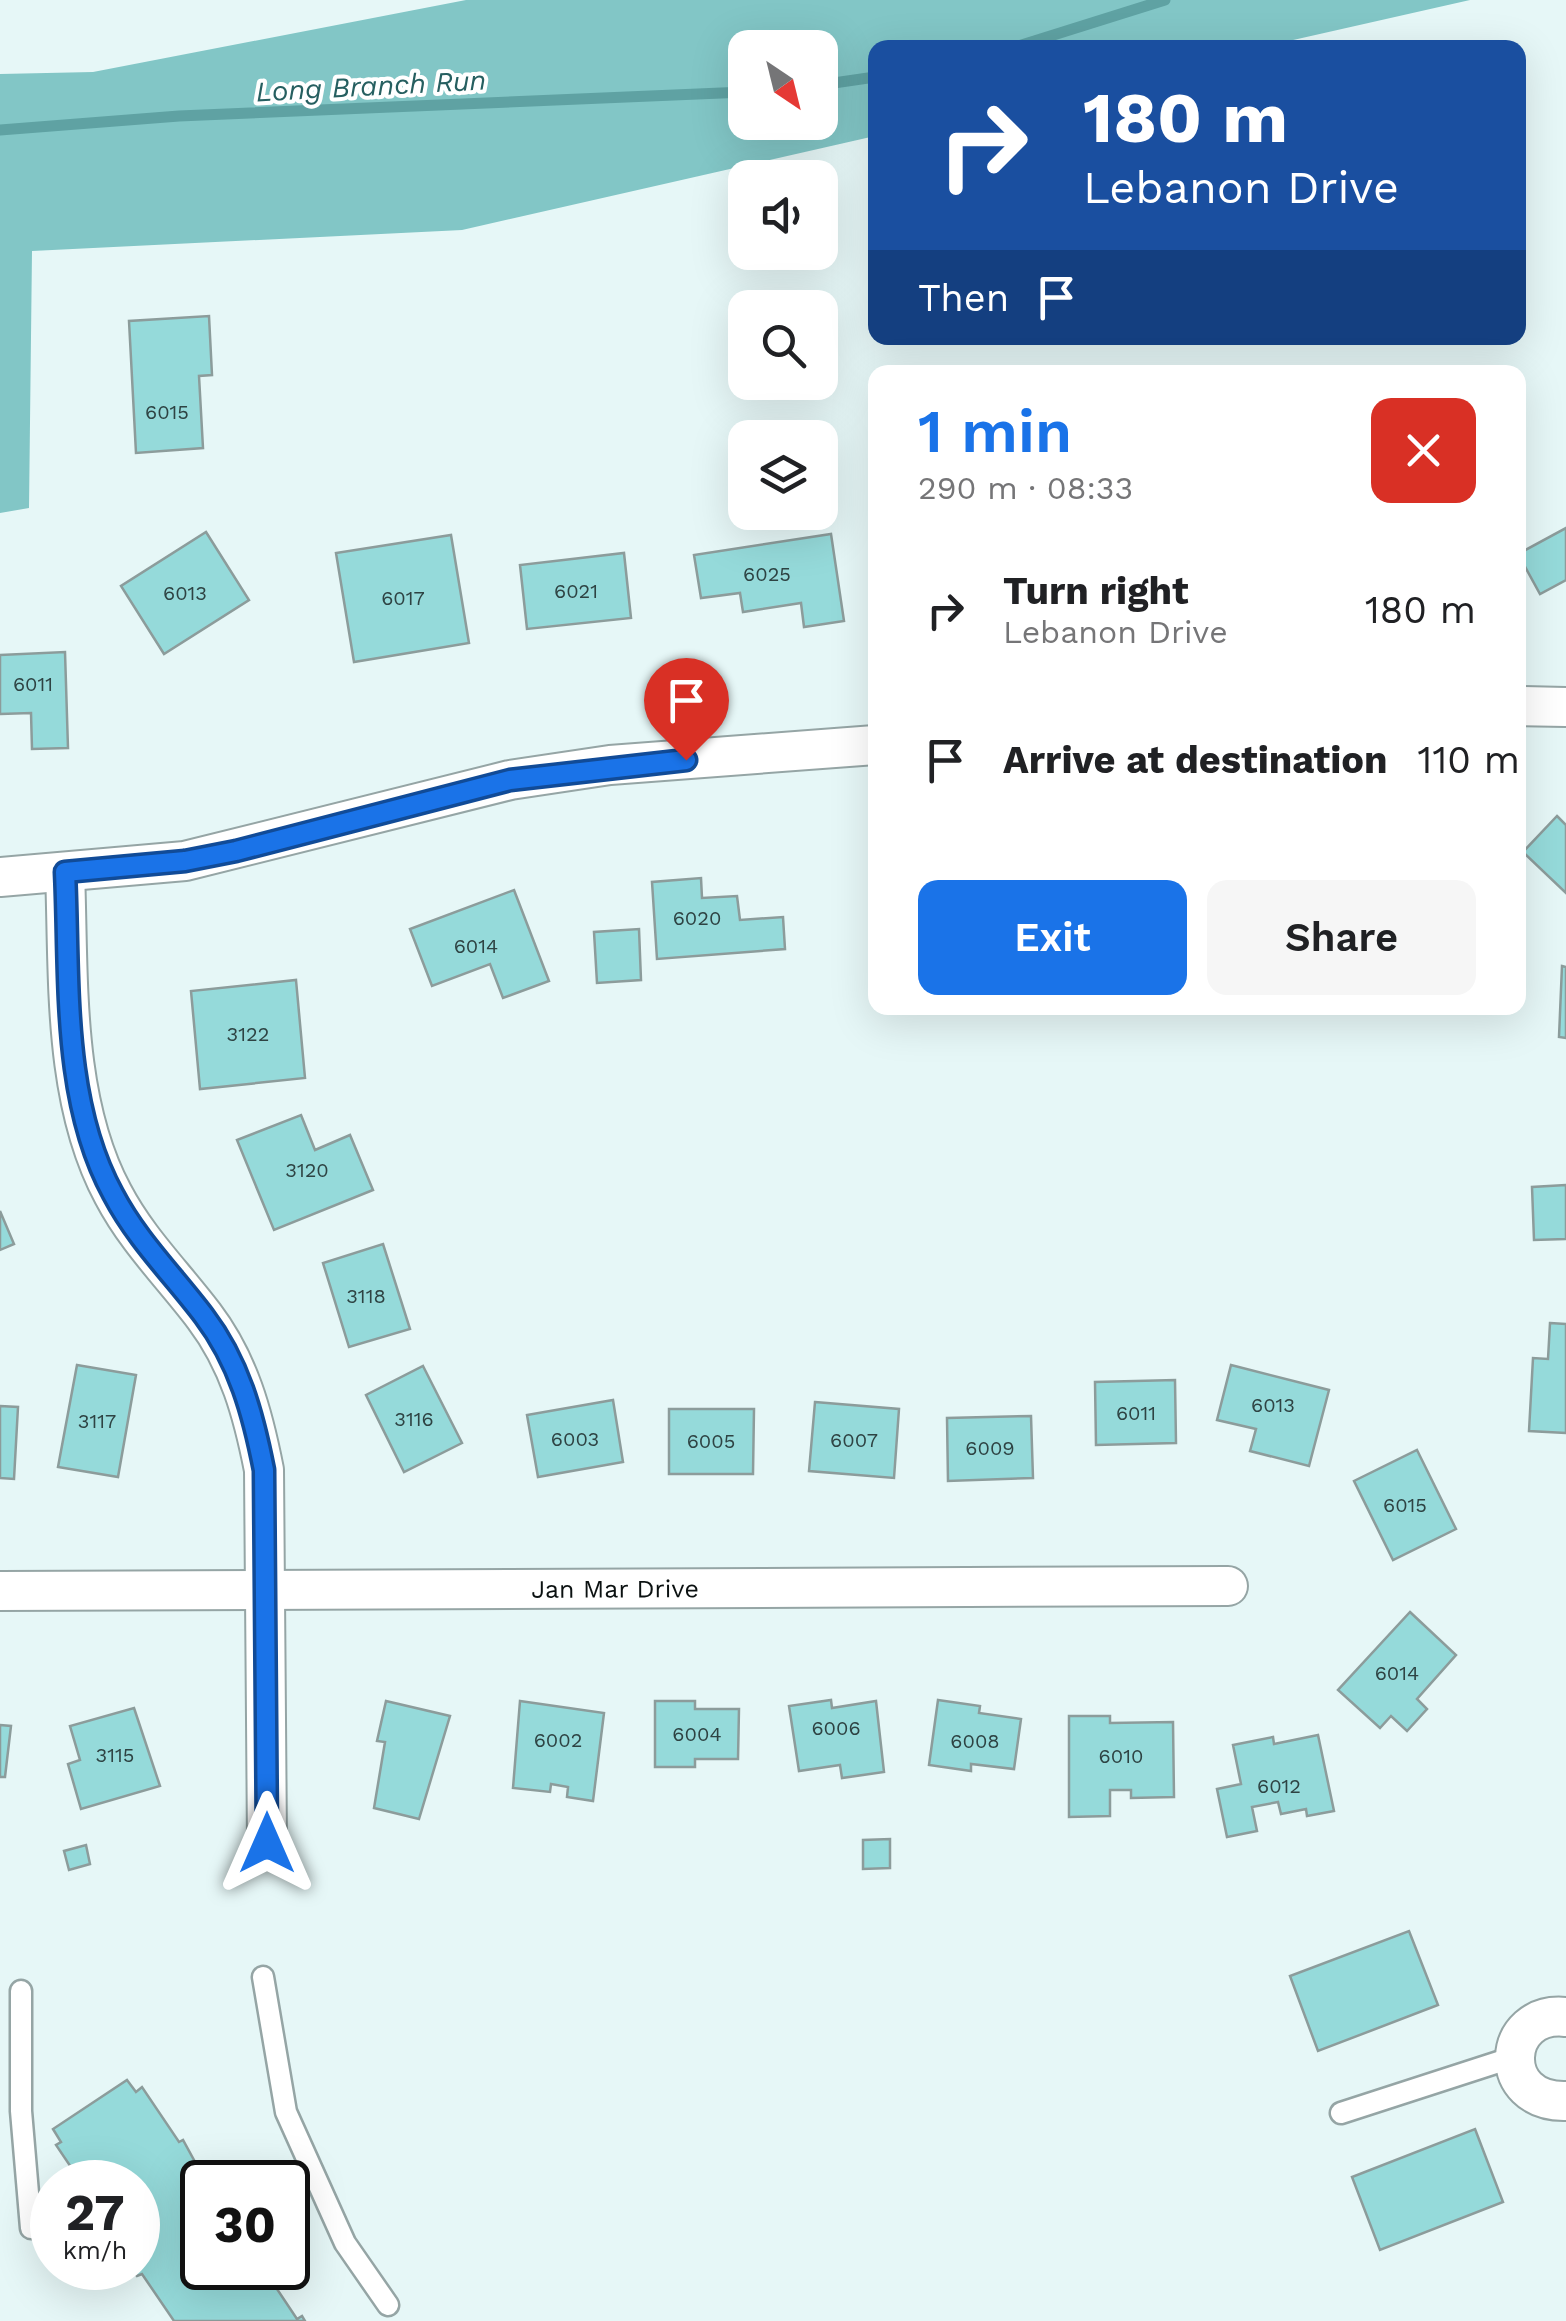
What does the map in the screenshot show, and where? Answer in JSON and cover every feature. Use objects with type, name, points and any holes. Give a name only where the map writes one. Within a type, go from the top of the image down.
[{"type":"street","points":[[1526,706],[1566,708]]},
{"type":"street","points":[[0,877],[185,861],[510,780],[610,765],[868,746]]},
{"type":"street","points":[[65,872],[77,1078],[92,1144],[112,1193],[149,1251],[205,1318],[235,1367],[253,1412],[264,1470],[267,1843]]},
{"type":"street","name":"Jan Mar Drive","points":[[0,1591],[1228,1586]]},
{"type":"street","points":[[1566,2017],[1541,2019],[1525,2030],[1514,2057],[1518,2076],[1529,2092],[1549,2102],[1566,2101]]},
{"type":"lane","points":[[263,1977],[286,2112],[345,2243],[388,2305]]},
{"type":"lane","points":[[21,1991],[21,2111],[30,2216]]},
{"type":"lane","points":[[1341,2114],[1514,2057]]},
{"type":"shaded area","points":[[466,0],[1470,0],[1293,40],[868,40],[868,138],[770,160],[728,160],[728,169],[462,230],[32,251],[29,508],[0,513],[0,74],[93,72]]},
{"type":"building","points":[[209,316],[212,375],[199,376],[203,448],[136,453],[129,321]]},
{"type":"building","points":[[1566,528],[1566,580],[1540,594],[1526,569],[1526,550]]},
{"type":"building","points":[[206,532],[249,600],[164,654],[121,586]]},
{"type":"building","points":[[831,534],[844,621],[804,627],[801,603],[743,612],[740,593],[701,598],[694,555]]},
{"type":"building","points":[[451,535],[469,643],[354,662],[336,553]]},
{"type":"building","points":[[624,553],[631,618],[527,629],[520,565]]},
{"type":"building","points":[[65,652],[68,748],[32,749],[31,713],[0,714],[0,655]]},
{"type":"building","points":[[1557,816],[1566,825],[1566,893],[1526,855],[1526,849]]},
{"type":"building","points":[[701,878],[702,898],[737,896],[740,920],[783,917],[785,949],[657,959],[652,882]]},
{"type":"building","points":[[514,890],[549,981],[503,998],[490,964],[432,986],[410,929]]},
{"type":"building","points":[[639,929],[641,980],[597,983],[594,932]]},
{"type":"building","points":[[1562,966],[1566,967],[1566,1038],[1559,1037]]},
{"type":"building","points":[[296,980],[305,1078],[200,1089],[191,991]]},
{"type":"building","points":[[301,1115],[315,1150],[350,1135],[373,1190],[274,1230],[237,1140]]},
{"type":"building","points":[[1566,1185],[1566,1239],[1534,1240],[1532,1187]]},
{"type":"building","points":[[0,1211],[14,1244],[0,1250]]},
{"type":"building","points":[[383,1244],[410,1329],[349,1347],[323,1263]]},
{"type":"building","points":[[1550,1323],[1566,1324],[1566,1433],[1529,1431],[1533,1358],[1548,1359]]},
{"type":"building","points":[[77,1365],[136,1375],[118,1477],[58,1467]]},
{"type":"building","points":[[1231,1365],[1329,1390],[1309,1466],[1250,1451],[1256,1429],[1217,1420]]},
{"type":"building","points":[[423,1366],[462,1443],[404,1472],[366,1395]]},
{"type":"building","points":[[1175,1380],[1176,1443],[1096,1445],[1095,1382]]},
{"type":"building","points":[[613,1400],[623,1462],[538,1477],[527,1415]]},
{"type":"building","points":[[815,1402],[899,1409],[894,1478],[809,1471]]},
{"type":"building","points":[[0,1406],[18,1407],[14,1479],[0,1478]]},
{"type":"building","points":[[669,1409],[754,1409],[753,1474],[669,1474]]},
{"type":"building","points":[[1031,1416],[1033,1478],[948,1481],[947,1418]]},
{"type":"building","points":[[1417,1450],[1456,1529],[1393,1560],[1354,1481]]},
{"type":"building","points":[[1410,1612],[1456,1655],[1417,1699],[1427,1709],[1407,1731],[1391,1716],[1380,1728],[1338,1690]]},
{"type":"building","points":[[831,1700],[832,1708],[876,1701],[884,1772],[842,1778],[840,1765],[799,1771],[789,1706]]},
{"type":"building","points":[[938,1700],[980,1706],[979,1713],[1021,1719],[1014,1769],[971,1764],[971,1771],[929,1765]]},
{"type":"building","points":[[386,1701],[450,1716],[419,1819],[374,1808],[385,1742],[377,1741]]},
{"type":"building","points":[[520,1701],[604,1713],[593,1801],[567,1797],[568,1787],[551,1784],[550,1792],[513,1788]]},
{"type":"building","points":[[655,1701],[695,1701],[695,1709],[739,1709],[738,1759],[695,1759],[695,1767],[655,1767]]},
{"type":"building","points":[[134,1708],[160,1786],[81,1809],[68,1764],[80,1760],[70,1726]]},
{"type":"building","points":[[1069,1716],[1110,1716],[1110,1723],[1173,1722],[1174,1797],[1131,1798],[1131,1790],[1110,1790],[1110,1816],[1069,1817]]},
{"type":"building","points":[[0,1725],[11,1726],[5,1777],[0,1777]]},
{"type":"building","points":[[1318,1735],[1334,1811],[1307,1816],[1306,1809],[1281,1814],[1278,1802],[1252,1807],[1257,1831],[1227,1837],[1217,1789],[1241,1784],[1233,1745],[1273,1737],[1274,1744]]},
{"type":"building","points":[[890,1839],[890,1868],[863,1869],[863,1840]]},
{"type":"building","points":[[86,1845],[90,1864],[69,1870],[64,1851]]},
{"type":"building","points":[[1409,1931],[1438,2005],[1318,2051],[1290,1976]]},
{"type":"building","points":[[127,2080],[136,2092],[142,2087],[194,2160],[180,2160],[180,2290],[278,2290],[297,2319],[302,2316],[305,2321],[174,2321],[153,2290],[160,2290],[160,2160],[66,2160],[56,2145],[61,2142],[53,2129]]},
{"type":"building","points":[[1475,2129],[1503,2202],[1380,2250],[1352,2177]]},
{"type":"waterway","name":"Long Branch Run","points":[[1038,40],[1165,0]]},
{"type":"waterway","name":"Long Branch Run","points":[[838,82],[868,78]]},
{"type":"waterway","name":"Long Branch Run","points":[[0,130],[179,116],[728,93]]},
{"type":"route","points":[[267,1843],[264,1470],[253,1412],[235,1367],[205,1318],[149,1251],[112,1193],[92,1144],[77,1078],[65,872],[185,861],[236,851],[510,780],[610,765],[686,760]]}]
